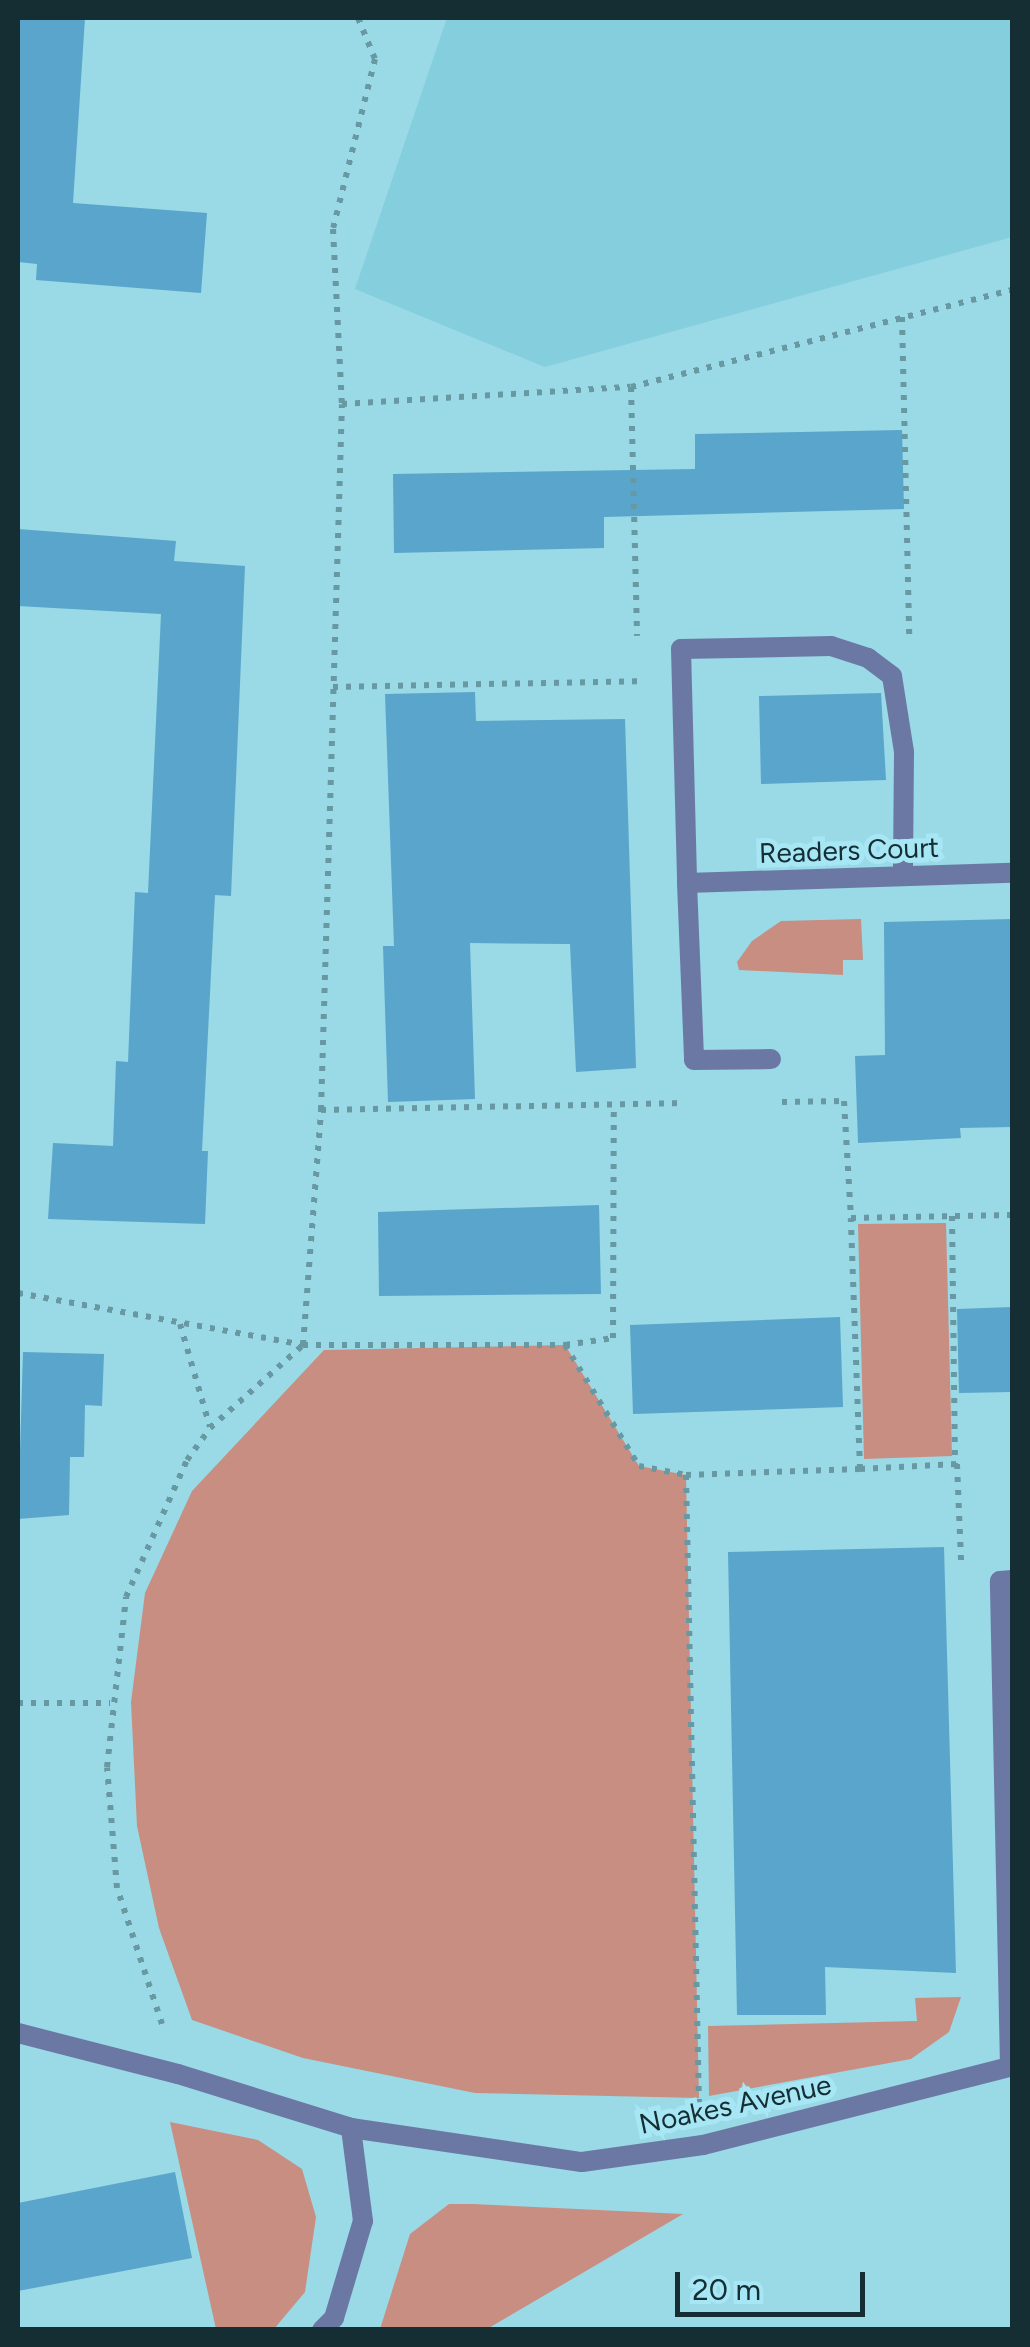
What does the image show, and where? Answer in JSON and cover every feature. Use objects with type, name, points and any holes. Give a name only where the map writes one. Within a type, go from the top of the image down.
[{"type":"street","points":[[771,1060],[694,1060],[682,650],[830,646],[868,658],[892,676],[904,752],[903,876]]},
{"type":"street","name":"Readers Court","points":[[688,883],[1012,872]]},
{"type":"street","name":"Noakes Avenue","points":[[18,2033],[178,2074],[350,2128],[582,2162],[703,2145],[1011,2066],[1006,1580]]},
{"type":"street","points":[[322,2330],[334,2318],[363,2221],[350,2128]]},
{"type":"path","points":[[178,2074],[116,1888],[107,1766],[110,1703],[126,1597],[187,1460],[210,1428],[303,1345],[321,1110],[342,404],[333,229],[376,59],[358,18]]},
{"type":"path","points":[[342,404],[631,387],[1012,290]]},
{"type":"path","points":[[892,676],[912,629],[902,317]]},
{"type":"path","points":[[631,387],[637,642]]},
{"type":"path","points":[[333,687],[638,681],[682,650]]},
{"type":"path","points":[[638,661],[638,681]]},
{"type":"path","points":[[770,1102],[844,1100],[860,1468]]},
{"type":"path","points":[[321,1110],[696,1103]]},
{"type":"path","points":[[18,1294],[303,1345],[564,1344],[612,1338],[614,1105]]},
{"type":"path","points":[[851,1218],[1012,1215]]},
{"type":"path","points":[[952,1216],[955,1464],[962,1580],[1006,1580]]},
{"type":"path","points":[[179,1324],[210,1428]]},
{"type":"path","points":[[564,1344],[639,1466],[686,1475],[955,1464]]},
{"type":"path","points":[[686,1475],[703,2145]]},
{"type":"path","points":[[18,1703],[110,1703]]},
{"type":"shaded area","points":[[447,18],[1012,18],[1012,237],[545,367],[355,289]]},
{"type":"shaded area","points":[[861,919],[863,960],[843,960],[843,975],[739,970],[737,962],[752,941],[781,921]]},
{"type":"shaded area","points":[[946,1223],[952,1456],[864,1459],[858,1224]]},
{"type":"shaded area","points":[[565,1345],[639,1466],[686,1475],[699,2098],[475,2093],[303,2058],[192,2020],[159,1928],[137,1826],[131,1702],[145,1593],[192,1491],[324,1350]]},
{"type":"shaded area","points":[[961,1997],[949,2032],[911,2059],[709,2096],[708,2026],[917,2021],[915,1998]]},
{"type":"shaded area","points":[[170,2122],[258,2140],[302,2169],[316,2217],[305,2292],[274,2329],[216,2329]]},
{"type":"shaded area","points":[[449,2204],[683,2214],[487,2329],[380,2329],[410,2234]]},
{"type":"building","points":[[18,18],[85,18],[73,203],[207,213],[201,293],[36,280],[37,264],[18,262]]},
{"type":"building","points":[[902,430],[904,509],[604,517],[604,548],[394,553],[393,474],[695,469],[695,434]]},
{"type":"building","points":[[18,529],[176,541],[174,561],[245,566],[231,896],[215,895],[202,1151],[208,1151],[205,1224],[48,1219],[53,1143],[113,1146],[116,1061],[128,1062],[135,892],[148,893],[161,614],[18,606]]},
{"type":"building","points":[[475,692],[476,721],[625,719],[636,1068],[576,1072],[570,944],[470,943],[475,1099],[388,1102],[383,946],[394,946],[385,694]]},
{"type":"building","points":[[881,693],[886,780],[761,784],[759,696]]},
{"type":"building","points":[[1012,919],[1012,1127],[960,1128],[961,1138],[858,1143],[855,1056],[885,1055],[884,922]]},
{"type":"building","points":[[599,1205],[601,1294],[379,1296],[378,1212]]},
{"type":"building","points":[[1012,1307],[1012,1392],[959,1393],[957,1309]]},
{"type":"building","points":[[840,1317],[843,1407],[633,1414],[630,1325]]},
{"type":"building","points":[[23,1352],[104,1354],[102,1406],[85,1405],[84,1457],[70,1457],[69,1515],[18,1519]]},
{"type":"building","points":[[944,1547],[956,1973],[825,1967],[826,2015],[737,2015],[728,1552]]},
{"type":"building","points":[[175,2172],[192,2258],[18,2291],[18,2203]]}]
